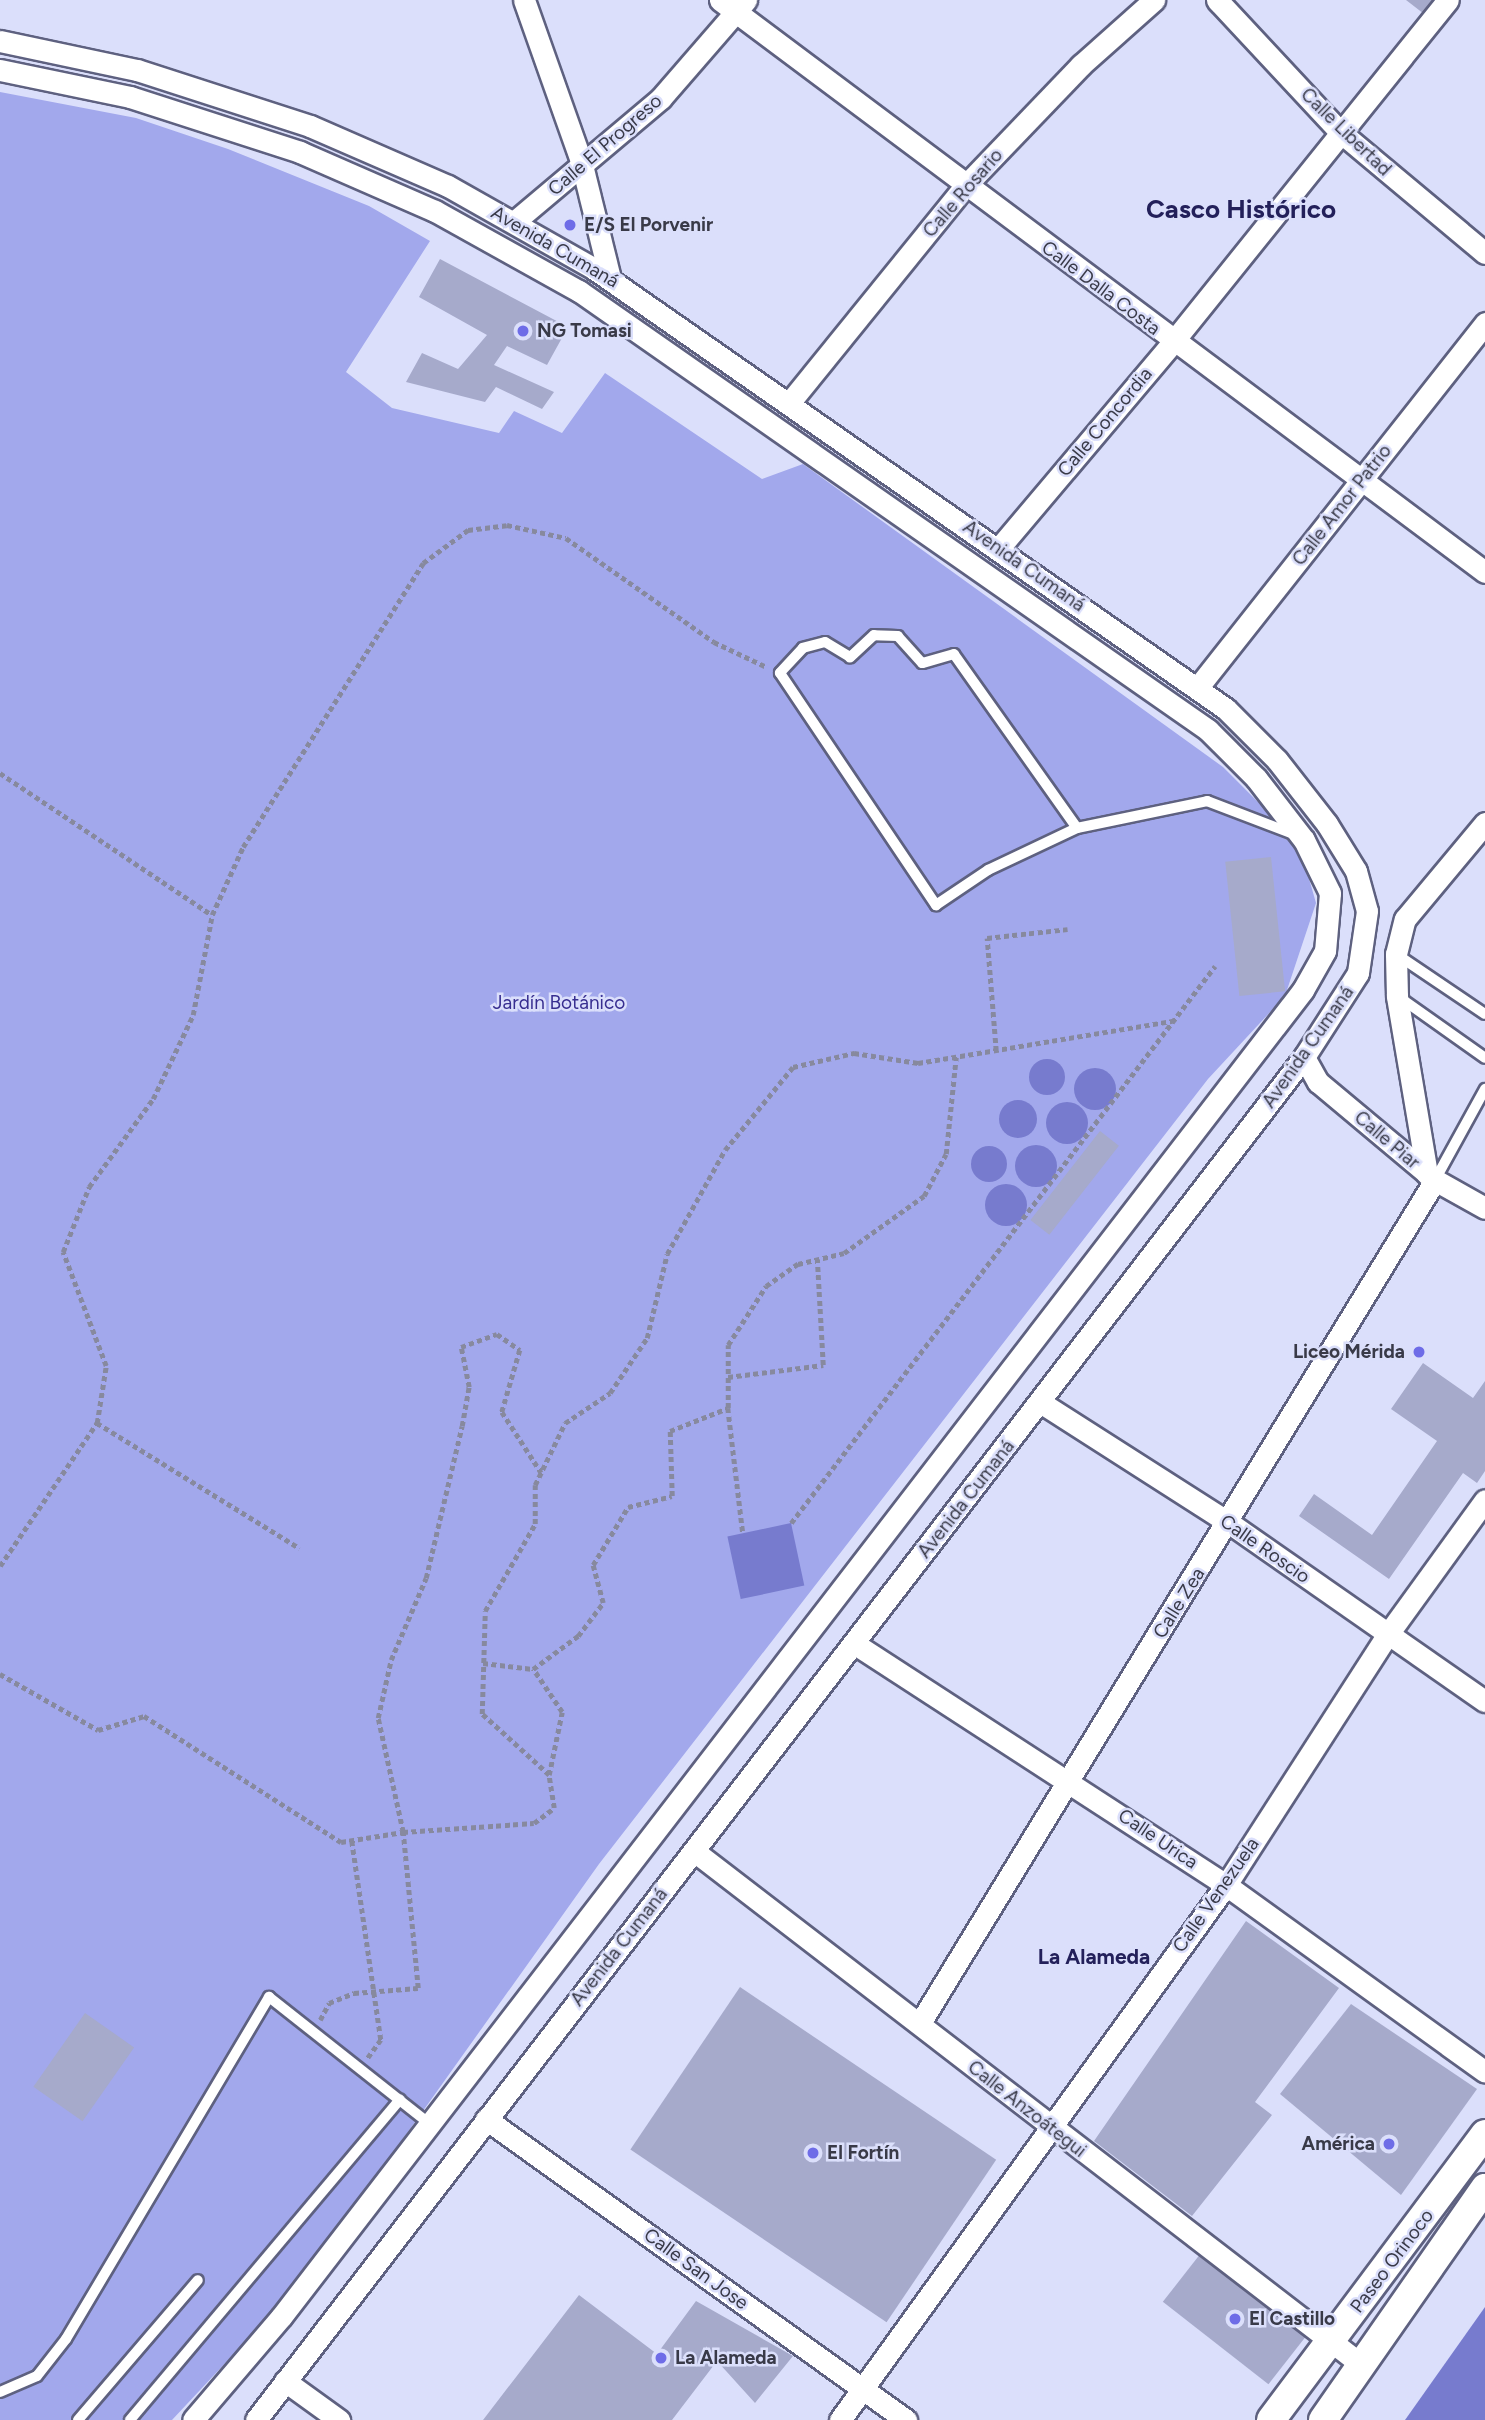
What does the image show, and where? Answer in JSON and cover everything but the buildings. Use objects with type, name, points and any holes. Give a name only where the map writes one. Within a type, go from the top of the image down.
[{"type":"street","points":[[524,0],[581,161],[610,278]]},
{"type":"street","name":"Calle Rosario","points":[[790,402],[966,185],[1081,65],[1154,0]]},
{"type":"street","name":"Calle Libertad","points":[[1217,0],[1339,131],[1485,253]]},
{"type":"street","name":"Calle Concordia","points":[[999,548],[1172,343],[1339,131],[1448,0]]},
{"type":"street","name":"Calle El Progreso","points":[[514,222],[562,186],[581,161],[661,98],[734,4]]},
{"type":"street","name":"Calle Dalla Costa","points":[[734,4],[1172,343],[1485,572]]},
{"type":"street","name":"Avenida Cumaná","points":[[0,41],[136,71],[255,106],[357,145],[514,222],[610,278],[1198,687],[1249,732],[1307,797],[1342,846],[1364,892],[1367,934],[1361,965],[1304,1057],[256,2420]]},
{"type":"street","name":"Avenida Cumaná","points":[[0,69],[130,97],[300,152],[435,211],[539,268],[641,332],[1182,710],[1256,778],[1304,840],[1326,875],[1331,914],[1325,951],[1303,990],[430,2124],[193,2420]]},
{"type":"street","name":"Calle Amor Patrio","points":[[1198,687],[1485,323]]},
{"type":"street","points":[[1431,1177],[1397,996],[1396,954],[1405,919],[1485,823]]},
{"type":"street","name":"Calle Piar","points":[[1304,1057],[1318,1082],[1431,1177],[1485,1208]]},
{"type":"street","name":"Calle Zea","points":[[920,2023],[1228,1522],[1431,1177]]},
{"type":"street","name":"Calle Roscio","points":[[1040,1402],[1228,1522],[1485,1701]]},
{"type":"street","name":"Calle Venezuela","points":[[840,2420],[1048,2127],[1226,1885],[1388,1634],[1485,1500]]},
{"type":"street","name":"Calle Urica","points":[[855,1644],[1070,1780],[1226,1885],[1485,2072]]},
{"type":"street","name":"Calle Anzoátegui","points":[[694,1851],[920,2023],[1048,2127],[1362,2365]]},
{"type":"street","name":"Calle San Jose","points":[[486,2119],[906,2420]]},
{"type":"street","name":"Paseo Orinoco","points":[[1271,2420],[1485,2134]]},
{"type":"street","name":"Paseo Orinoco","points":[[1323,2420],[1485,2188]]},
{"type":"street","points":[[285,2381],[339,2420]]},
{"type":"lane","points":[[1077,828],[954,654],[922,663],[898,636],[874,635],[850,657],[825,642],[803,648],[780,673],[936,905],[988,870],[1077,828],[1207,801],[1267,820],[1304,840]]},
{"type":"lane","points":[[1396,954],[1485,1014]]},
{"type":"lane","points":[[1397,996],[1485,1058]]},
{"type":"lane","points":[[1431,1177],[1485,1089]]},
{"type":"lane","points":[[0,2392],[37,2376],[66,2339],[268,1997],[312,2028],[430,2124]]},
{"type":"lane","points":[[130,2420],[400,2099]]},
{"type":"lane","points":[[78,2420],[198,2280]]},
{"type":"path","points":[[0,1566],[97,1423],[106,1366],[63,1252],[89,1187],[153,1099],[193,1015],[212,915],[243,847],[381,625],[423,563],[468,530],[507,525],[566,538],[713,642],[780,673]]},
{"type":"path","points":[[0,773],[212,915]]},
{"type":"path","points":[[996,1051],[987,938],[1068,929]]},
{"type":"path","points":[[791,1523],[1215,966]]},
{"type":"path","points":[[549,1775],[482,1714],[485,1611],[536,1524],[536,1485],[565,1423],[610,1393],[647,1338],[667,1254],[725,1150],[793,1067],[853,1053],[918,1063],[1173,1021]]},
{"type":"path","points":[[743,1534],[728,1408],[728,1345],[766,1286],[798,1264],[844,1253],[924,1196],[946,1154],[956,1058]]},
{"type":"path","points":[[728,1377],[823,1365],[817,1259]]},
{"type":"path","points":[[312,2028],[330,2003],[354,1993],[418,1988],[403,1832],[378,1718],[391,1660],[426,1578],[462,1426],[469,1387],[461,1348],[497,1334],[520,1350],[502,1412],[542,1472]]},
{"type":"path","points":[[483,1663],[533,1670],[578,1636],[603,1603],[593,1565],[628,1507],[673,1496],[670,1431],[728,1408]]},
{"type":"path","points":[[97,1423],[299,1548]]},
{"type":"path","points":[[0,1674],[98,1730],[144,1716],[341,1842],[403,1832],[545,1819],[554,1808],[549,1775],[562,1712],[533,1670]]},
{"type":"path","points":[[352,1841],[381,2040],[360,2068]]},
{"type":"green space","name":"Jardín Botánico","points":[[0,92],[136,118],[228,149],[369,206],[430,241],[346,372],[392,408],[499,433],[514,411],[562,433],[605,373],[762,479],[803,464],[1223,767],[1270,814],[1304,861],[1316,903],[1285,996],[1208,1079],[599,1864],[301,2282],[172,2420],[0,2420]]},
{"type":"shaded area","points":[[1047,1059],[1060,1064],[1065,1077],[1060,1090],[1047,1095],[1034,1090],[1029,1077],[1034,1064]]},
{"type":"shaded area","points":[[1095,1068],[1110,1074],[1116,1089],[1110,1104],[1095,1110],[1080,1104],[1074,1089],[1080,1074]]},
{"type":"shaded area","points":[[1018,1100],[1032,1105],[1037,1119],[1032,1133],[1018,1138],[1004,1133],[999,1119],[1004,1105]]},
{"type":"shaded area","points":[[1067,1102],[1082,1108],[1088,1123],[1082,1138],[1067,1144],[1052,1138],[1046,1123],[1052,1108]]},
{"type":"shaded area","points":[[1036,1145],[1051,1151],[1057,1166],[1051,1181],[1036,1187],[1021,1181],[1015,1166],[1021,1151]]},
{"type":"shaded area","points":[[989,1146],[1002,1151],[1007,1164],[1002,1177],[989,1182],[976,1177],[971,1164],[976,1151]]},
{"type":"shaded area","points":[[1006,1184],[1021,1190],[1027,1205],[1021,1220],[1006,1226],[991,1220],[985,1205],[991,1190]]},
{"type":"shaded area","points":[[791,1523],[804,1586],[741,1599],[727,1537]]},
{"type":"shaded area","points":[[1485,2307],[1485,2420],[1405,2420]]},
{"type":"place","name":"E/S El Porvenir","points":[[570,225]]},
{"type":"place","name":"NG Tomasi","points":[[523,331]]},
{"type":"place","name":"Liceo Mérida","points":[[1419,1352]]},
{"type":"place","name":"América","points":[[1389,2144]]},
{"type":"place","name":"El Fortín","points":[[813,2153]]},
{"type":"place","name":"El Castillo","points":[[1235,2319]]},
{"type":"place","name":"La Alameda","points":[[661,2358]]},
{"type":"district","name":"Casco Histórico","points":[[1241,210]]},
{"type":"district","name":"La Alameda","points":[[1094,1957]]}]
